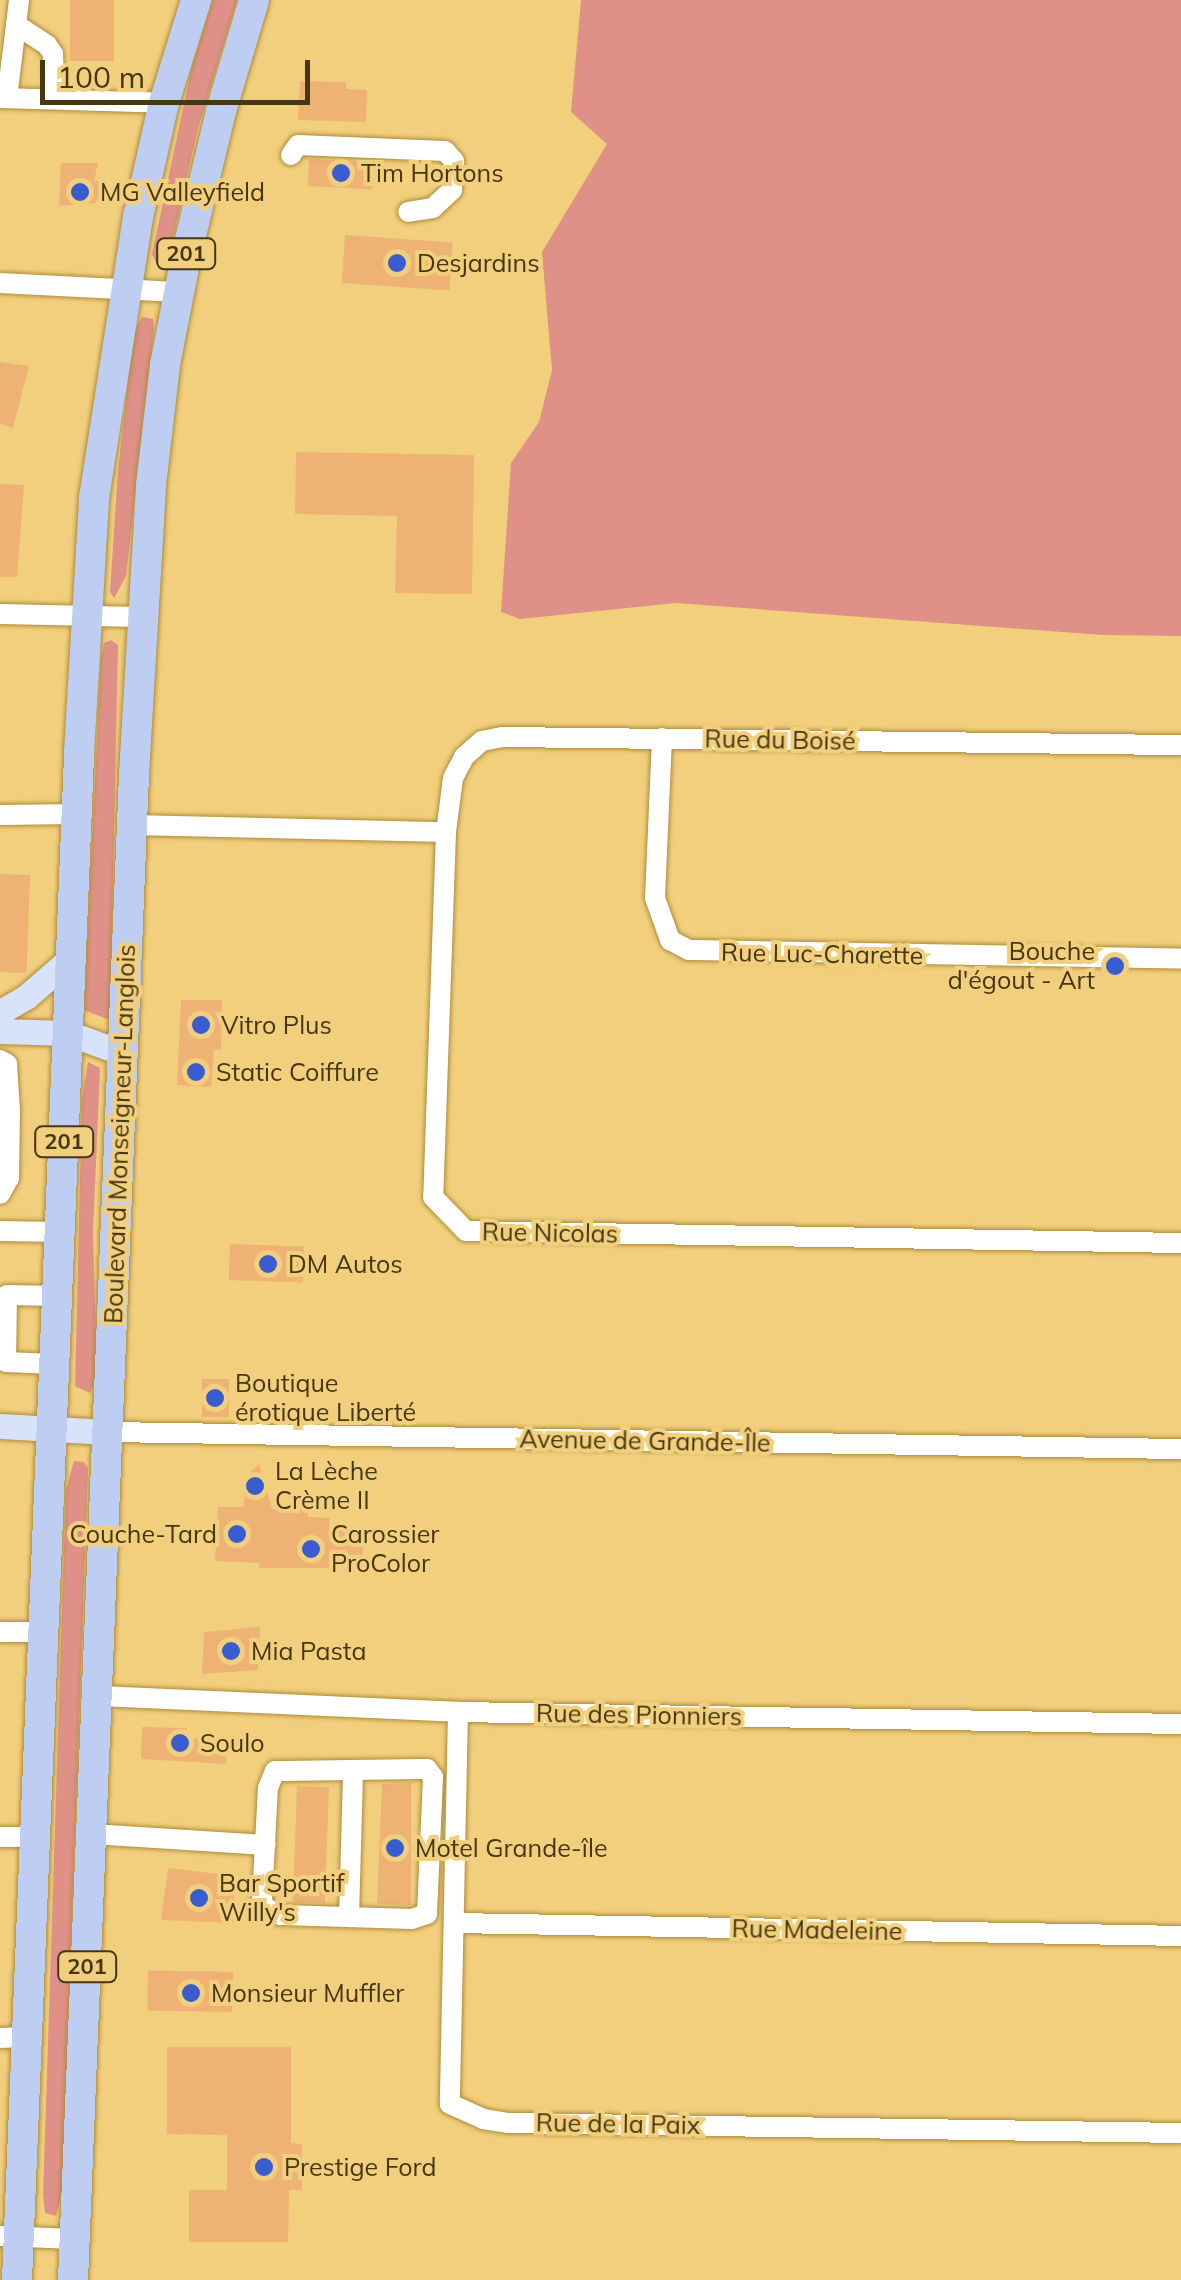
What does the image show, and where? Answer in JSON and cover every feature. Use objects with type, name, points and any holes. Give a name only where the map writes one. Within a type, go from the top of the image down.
[{"type":"highway","name":"201","points":[[17,2280],[10,2237],[14,2038],[35,1837],[77,814],[97,462],[124,287],[164,103],[196,0]]},
{"type":"highway","name":"Boulevard Monseigneur-Langlois","points":[[72,2280],[132,825],[142,617],[158,413],[178,292],[218,123],[254,0]]},
{"type":"main road","points":[[0,1012],[26,997],[71,958]]},
{"type":"main road","points":[[0,1030],[68,1033],[122,1053]]},
{"type":"main road","points":[[0,1426],[108,1432]]},
{"type":"street","points":[[20,0],[3,98],[164,103]]},
{"type":"street","points":[[18,26],[47,44],[52,54],[55,98]]},
{"type":"street","points":[[290,155],[298,144],[445,151],[454,161],[452,190],[433,208],[408,212]]},
{"type":"street","points":[[0,284],[178,292]]},
{"type":"street","points":[[0,614],[142,617]]},
{"type":"street","name":"Rue du Boisé","points":[[446,832],[453,778],[464,757],[482,742],[502,737],[1181,746]]},
{"type":"street","name":"Rue Luc-Charette","points":[[662,738],[654,898],[670,940],[689,950],[1181,959]]},
{"type":"street","points":[[0,815],[77,814]]},
{"type":"street","points":[[132,825],[446,832]]},
{"type":"street","name":"Rue Nicolas","points":[[446,832],[433,1197],[466,1231],[1181,1242]]},
{"type":"street","points":[[0,1060],[7,1064],[10,1110],[9,1178],[0,1194]]},
{"type":"street","points":[[0,1231],[60,1232]]},
{"type":"street","points":[[54,1364],[3,1366],[4,1290],[58,1296]]},
{"type":"street","name":"Avenue de Grande-Île","points":[[108,1432],[1181,1449]]},
{"type":"street","points":[[0,1632],[44,1632]]},
{"type":"street","name":"Rue des Pionniers","points":[[98,1696],[458,1712],[1181,1724]]},
{"type":"street","name":"Rue de la Paix","points":[[458,1712],[450,2104],[483,2119],[1181,2133]]},
{"type":"street","points":[[427,1769],[433,1778],[427,1914],[412,1918],[280,1915],[265,1908],[262,1902],[270,1775],[274,1770],[353,1770],[427,1769]]},
{"type":"street","points":[[349,1917],[353,1770]]},
{"type":"street","points":[[92,1834],[266,1846]]},
{"type":"street","points":[[0,1837],[35,1837]]},
{"type":"street","name":"Rue Madeleine","points":[[454,1923],[1181,1936]]},
{"type":"street","points":[[10,2237],[74,2239]]},
{"type":"shaded area","points":[[213,0],[237,0],[198,128],[167,261],[157,265],[152,254],[193,62]]},
{"type":"shaded area","points":[[581,0],[1181,0],[1181,636],[1102,635],[676,603],[520,619],[501,612],[511,463],[539,422],[552,370],[542,252],[607,144],[571,112]]},
{"type":"shaded area","points":[[142,317],[153,319],[154,329],[126,576],[114,598],[110,592],[118,470],[134,331]]},
{"type":"shaded area","points":[[111,640],[118,645],[110,1020],[84,1010],[101,658],[104,643]]},
{"type":"shaded area","points":[[88,1062],[100,1068],[93,1233],[97,1375],[90,1393],[75,1386],[82,1098]]},
{"type":"shaded area","points":[[74,1461],[84,1462],[88,1468],[62,2193],[56,2216],[45,2213],[43,2195],[66,1490]]},
{"type":"building","points":[[70,0],[114,0],[114,61],[70,61]]},
{"type":"building","points":[[300,81],[346,82],[346,89],[367,90],[366,122],[298,120]]},
{"type":"building","name":"Tim Hortons","points":[[309,159],[373,162],[371,189],[308,186]]},
{"type":"building","name":"MG Valleyfield","points":[[61,163],[98,163],[94,181],[103,180],[96,203],[59,206]]},
{"type":"building","name":"Desjardins","points":[[345,235],[453,243],[449,290],[342,283]]},
{"type":"building","points":[[0,362],[29,366],[13,428],[0,424]]},
{"type":"building","points":[[296,452],[474,455],[472,594],[395,593],[397,516],[295,514]]},
{"type":"building","points":[[0,484],[24,485],[17,577],[0,577]]},
{"type":"building","points":[[0,874],[30,875],[27,973],[0,972]]},
{"type":"building","name":"Vitro Plus","points":[[181,1000],[222,1000],[221,1050],[214,1050],[211,1087],[177,1085]]},
{"type":"building","name":"DM Autos","points":[[230,1244],[304,1247],[303,1283],[229,1280]]},
{"type":"building","name":"Boutique érotique Liberté","points":[[202,1379],[229,1379],[229,1417],[202,1417]]},
{"type":"building","name":"Carossier ProColor","points":[[259,1464],[272,1509],[308,1509],[308,1517],[330,1518],[329,1528],[365,1530],[361,1568],[259,1568],[259,1563],[215,1561],[218,1507],[244,1507],[245,1477]]},
{"type":"building","name":"Mia Pasta","points":[[260,1627],[258,1670],[202,1674],[204,1632]]},
{"type":"building","points":[[142,1727],[187,1728],[186,1738],[227,1740],[226,1764],[141,1759]]},
{"type":"building","name":"Motel Grande-île","points":[[411,1783],[411,1905],[377,1904],[382,1784]]},
{"type":"building","points":[[297,1786],[329,1787],[325,1903],[293,1902]]},
{"type":"building","name":"Bar Sportif Willy's","points":[[168,1868],[235,1876],[233,1923],[161,1920]]},
{"type":"building","name":"Monsieur Muffler","points":[[148,1971],[233,1972],[232,2012],[147,2011]]},
{"type":"building","name":"Prestige Ford","points":[[167,2047],[291,2047],[291,2143],[302,2144],[302,2190],[289,2190],[288,2242],[189,2242],[189,2190],[227,2190],[227,2135],[167,2134]]},
{"type":"place","name":"Tim Hortons","points":[[341,173]]},
{"type":"place","name":"MG Valleyfield","points":[[80,192]]},
{"type":"place","name":"Desjardins","points":[[397,263]]},
{"type":"place","name":"Bouche d'égout - Art","points":[[1115,966]]},
{"type":"place","name":"Vitro Plus","points":[[201,1025]]},
{"type":"place","name":"Static Coiffure","points":[[196,1072]]},
{"type":"place","name":"DM Autos","points":[[268,1264]]},
{"type":"place","name":"Boutique érotique Liberté","points":[[215,1398]]},
{"type":"place","name":"La Lèche Crème II","points":[[255,1486]]},
{"type":"place","name":"Couche-Tard","points":[[237,1534]]},
{"type":"place","name":"Carossier ProColor","points":[[311,1549]]},
{"type":"place","name":"Mia Pasta","points":[[231,1651]]},
{"type":"place","name":"Soulo","points":[[180,1743]]},
{"type":"place","name":"Motel Grande-île","points":[[395,1848]]},
{"type":"place","name":"Bar Sportif Willy's","points":[[199,1898]]},
{"type":"place","name":"Monsieur Muffler","points":[[191,1993]]},
{"type":"place","name":"Prestige Ford","points":[[264,2167]]}]
